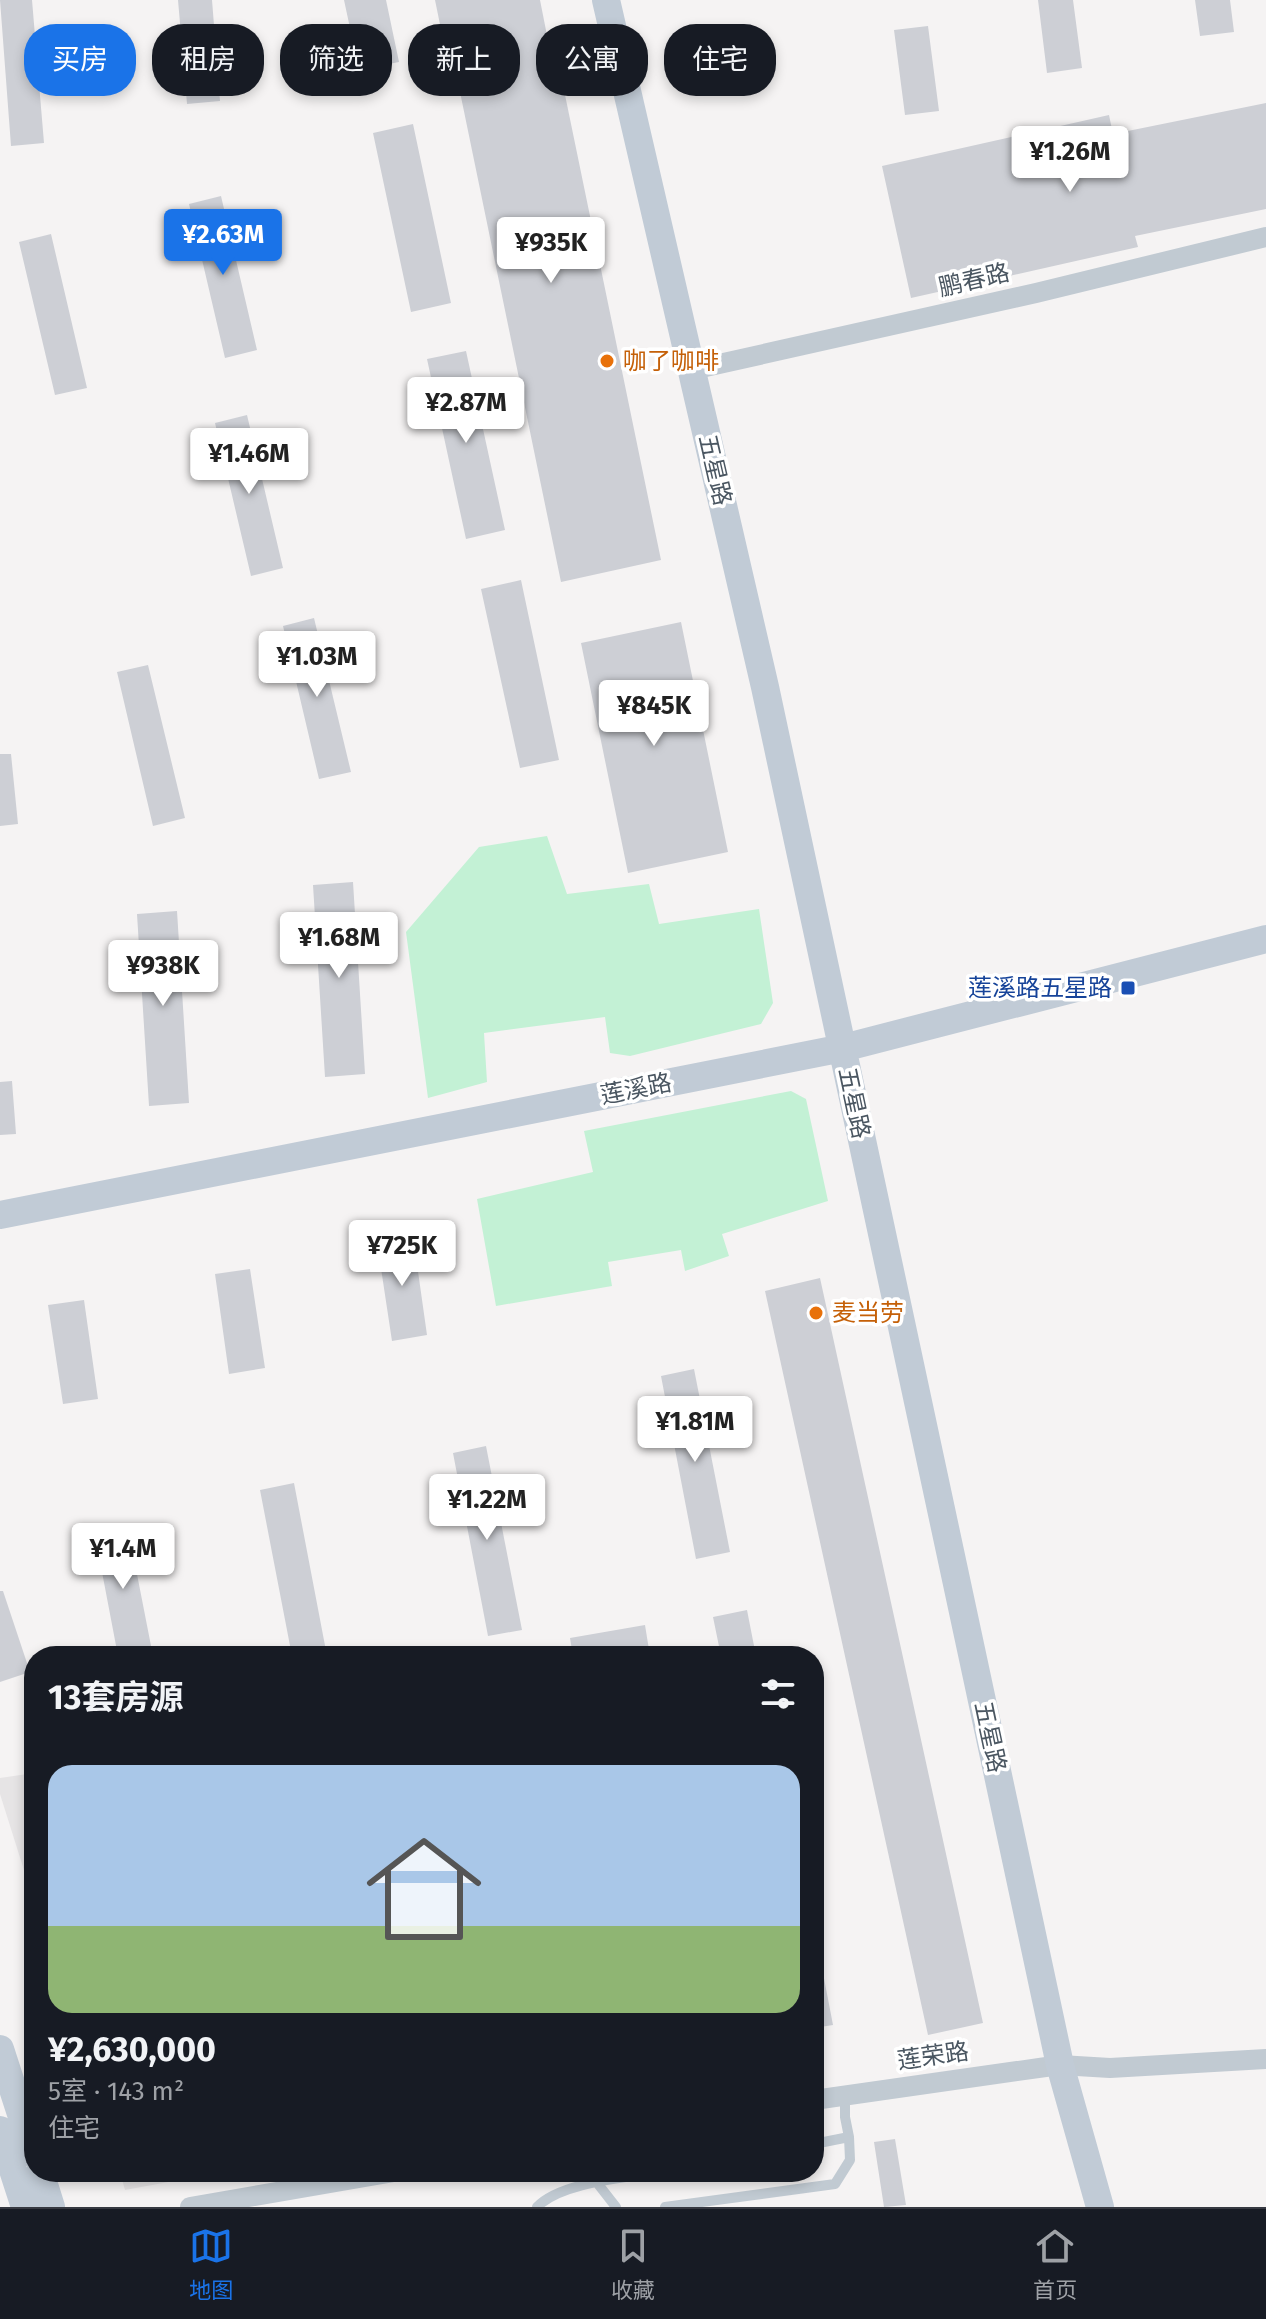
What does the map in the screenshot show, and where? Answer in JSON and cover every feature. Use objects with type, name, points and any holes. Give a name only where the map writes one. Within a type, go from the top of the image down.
[{"type":"street","name":"五星路","points":[[606,0],[769,702],[1060,2065],[1100,2207]]},
{"type":"street","name":"鹏春路","points":[[692,370],[1036,293],[1266,237]]},
{"type":"street","name":"莲溪路","points":[[0,1215],[843,1048],[1266,939]]},
{"type":"street","points":[[0,2049],[24,2123]]},
{"type":"street","name":"莲荣路","points":[[824,2098],[1060,2065],[1110,2068],[1266,2059]]},
{"type":"street","points":[[0,2130],[25,2207]]},
{"type":"street","points":[[43,2182],[51,2207]]},
{"type":"street","points":[[190,2207],[336,2182]]},
{"type":"lane","points":[[665,2207],[835,2184],[850,2160],[845,2095]]},
{"type":"lane","points":[[824,2142],[849,2137]]},
{"type":"lane","points":[[537,2207],[546,2198],[568,2188],[608,2182]]},
{"type":"lane","points":[[598,2184],[616,2207]]},
{"type":"shaded area","points":[[24,1774],[24,1870],[0,1794],[0,1778]]},
{"type":"shaded area","points":[[123,2182],[169,2182],[125,2190]]},
{"type":"green space","points":[[547,836],[567,894],[649,884],[659,924],[759,909],[773,1003],[761,1024],[630,1056],[610,1053],[605,1017],[484,1033],[487,1082],[428,1098],[406,932],[479,847]]},
{"type":"green space","points":[[791,1091],[806,1099],[828,1201],[722,1234],[729,1256],[685,1271],[681,1250],[608,1262],[612,1286],[496,1306],[477,1199],[593,1172],[584,1131]]},
{"type":"building","points":[[0,0],[32,0],[34,24],[24,24],[24,96],[40,96],[44,143],[11,146]]},
{"type":"building","points":[[178,0],[212,0],[214,24],[180,24]]},
{"type":"building","points":[[344,0],[386,0],[391,24],[349,24]]},
{"type":"building","points":[[435,0],[540,0],[545,24],[536,24],[536,96],[565,96],[661,560],[561,582],[461,96],[520,96],[520,24],[440,24]]},
{"type":"building","points":[[1038,0],[1073,0],[1082,68],[1047,73]]},
{"type":"building","points":[[1195,0],[1230,0],[1234,32],[1200,36]]},
{"type":"building","points":[[928,26],[939,111],[905,115],[894,30]]},
{"type":"building","points":[[392,29],[399,62],[392,63]]},
{"type":"building","points":[[186,96],[220,96],[220,101],[187,104]]},
{"type":"building","points":[[1266,103],[1266,209],[1135,236],[1138,247],[911,298],[882,166],[1109,115],[1113,134]]},
{"type":"building","points":[[413,124],[451,303],[411,312],[373,133]]},
{"type":"building","points":[[221,196],[257,350],[225,358],[189,204]]},
{"type":"building","points":[[51,234],[87,388],[55,395],[19,242]]},
{"type":"building","points":[[466,351],[505,530],[466,539],[427,359]]},
{"type":"building","points":[[247,415],[283,568],[251,576],[215,423]]},
{"type":"building","points":[[521,580],[559,760],[520,768],[481,589]]},
{"type":"building","points":[[314,618],[351,772],[319,779],[283,626]]},
{"type":"building","points":[[681,622],[728,852],[628,873],[581,643]]},
{"type":"building","points":[[148,665],[185,818],[153,826],[117,672]]},
{"type":"building","points":[[0,754],[11,754],[18,824],[0,826]]},
{"type":"building","points":[[353,882],[365,1074],[325,1077],[313,885]]},
{"type":"building","points":[[177,911],[189,1103],[149,1106],[137,914]]},
{"type":"building","points":[[12,1081],[16,1134],[0,1135],[0,1082]]},
{"type":"building","points":[[413,1236],[427,1335],[392,1341],[377,1242]]},
{"type":"building","points":[[250,1269],[265,1368],[229,1374],[215,1274]]},
{"type":"building","points":[[820,1278],[983,2023],[928,2035],[765,1291]]},
{"type":"building","points":[[84,1300],[98,1399],[63,1404],[48,1305]]},
{"type":"building","points":[[694,1369],[730,1552],[696,1559],[661,1376]]},
{"type":"building","points":[[486,1446],[522,1630],[488,1636],[453,1453]]},
{"type":"building","points":[[294,1483],[325,1646],[290,1646],[260,1490]]},
{"type":"building","points":[[127,1523],[151,1646],[116,1646],[94,1530]]},
{"type":"building","points":[[0,1591],[3,1591],[24,1654],[24,1674],[0,1682]]},
{"type":"building","points":[[747,1610],[754,1646],[719,1646],[713,1617]]},
{"type":"building","points":[[645,1625],[648,1646],[571,1646],[570,1638]]},
{"type":"building","points":[[824,1978],[833,2025],[824,2026]]},
{"type":"building","points":[[895,2139],[906,2205],[884,2207],[874,2142]]},
{"type":"place","name":"咖了咖啡","points":[[607,361]]},
{"type":"place","name":"莲溪路五星路","points":[[1128,988]]},
{"type":"place","name":"麦当劳","points":[[816,1313]]}]
